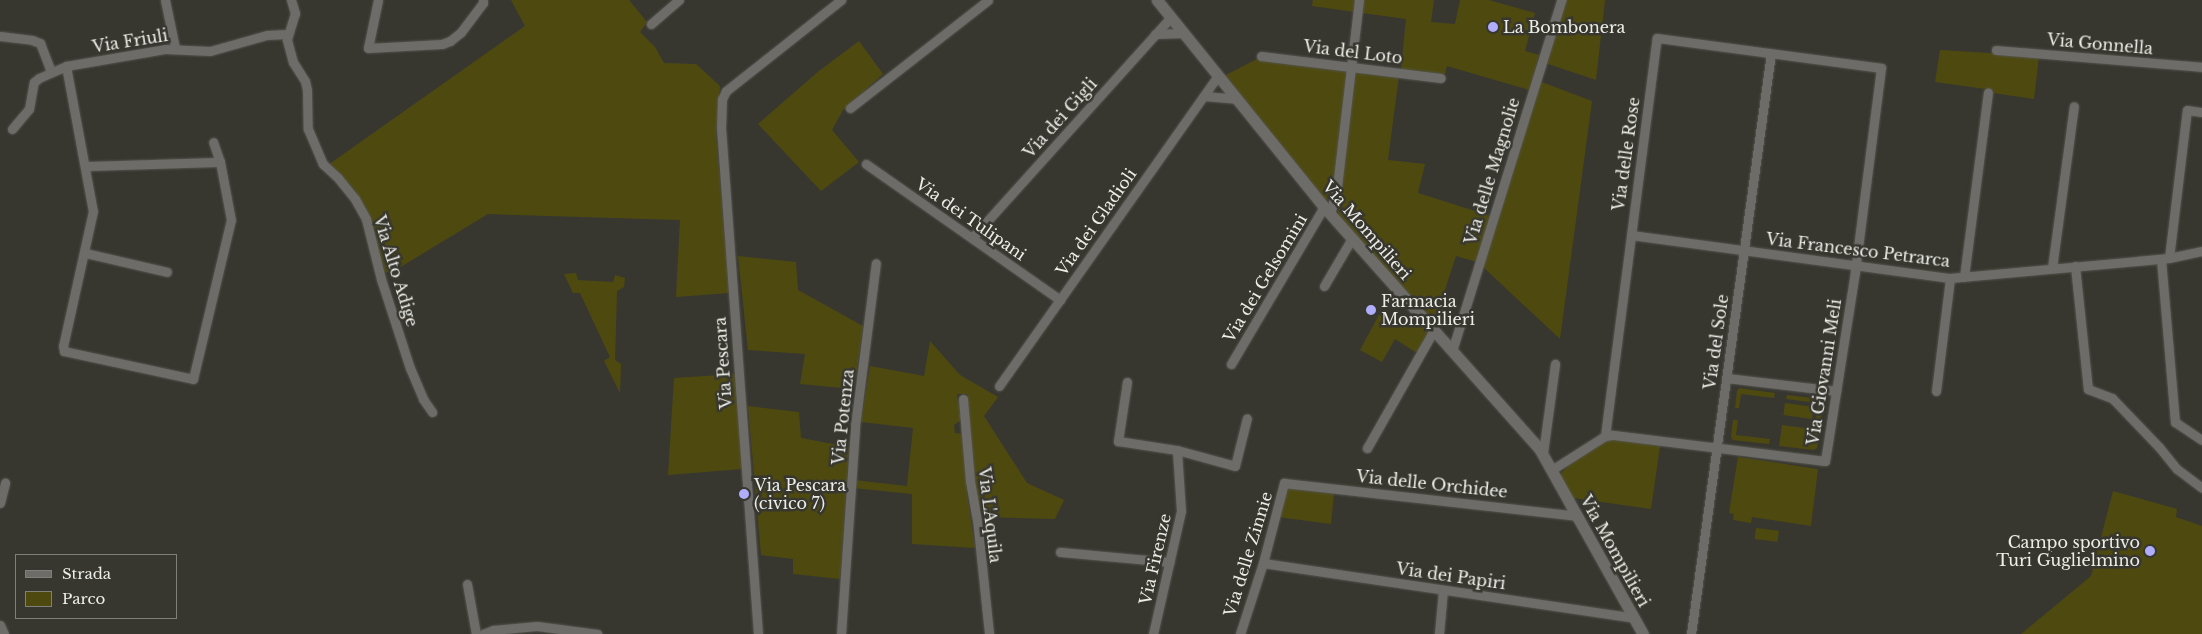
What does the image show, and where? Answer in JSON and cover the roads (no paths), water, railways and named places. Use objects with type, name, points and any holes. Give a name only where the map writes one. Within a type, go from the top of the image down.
[{"type":"street","points":[[165,0],[174,48]]},
{"type":"street","points":[[287,34],[295,13],[291,0]]},
{"type":"street","points":[[378,0],[368,48],[442,44],[461,32],[483,3],[483,0]]},
{"type":"street","points":[[651,24],[679,0]]},
{"type":"street","name":"Via Pescara","points":[[758,634],[721,128],[722,99],[726,90],[841,0]]},
{"type":"street","points":[[850,108],[988,0]]},
{"type":"street","name":"Via Mompilieri","points":[[1157,0],[1327,210],[1543,453],[1642,634]]},
{"type":"street","name":"Via dei Gelsomini","points":[[1231,364],[1327,210],[1337,187],[1359,0]]},
{"type":"street","name":"Via delle Magnolie","points":[[1452,351],[1561,0]]},
{"type":"street","name":"Via dei Gigli","points":[[972,238],[1171,17]]},
{"type":"street","points":[[1155,34],[1184,33]]},
{"type":"street","name":"Via Friuli","points":[[12,129],[29,109],[34,82],[66,66],[174,48],[210,51],[267,35],[287,34]]},
{"type":"street","name":"Via Alto Adige","points":[[287,34],[293,62],[305,80],[308,129],[323,164],[338,178],[355,199],[366,219],[381,278],[410,368],[423,399],[432,412]]},
{"type":"street","points":[[0,36],[32,40],[40,43],[51,72]]},
{"type":"street","name":"Via delle Rose","points":[[1605,436],[1657,38],[1882,68]]},
{"type":"street","name":"Via Gonnella","points":[[1996,50],[2202,67]]},
{"type":"street","name":"Via del Sole","points":[[1691,634],[1771,53]]},
{"type":"street","name":"Via del Loto","points":[[1261,56],[1441,78]]},
{"type":"street","points":[[66,66],[94,211],[63,346],[64,351],[193,379],[230,220],[220,162],[214,142]]},
{"type":"street","name":"Via Giovanni Meli","points":[[1605,436],[1612,435],[1825,461],[1856,266],[1882,68]]},
{"type":"street","name":"Via dei Gladioli","points":[[999,386],[1218,76]]},
{"type":"street","points":[[1964,277],[1988,93]]},
{"type":"street","points":[[1204,96],[1236,99]]},
{"type":"street","points":[[2052,268],[2074,106]]},
{"type":"street","points":[[2202,112],[2187,110],[2165,259],[2175,422],[2202,440]]},
{"type":"street","points":[[85,166],[220,162]]},
{"type":"street","name":"Via dei Tulipani","points":[[866,164],[1060,300]]},
{"type":"street","name":"Via Francesco Petrarca","points":[[1631,235],[1950,278],[2165,259],[2202,251]]},
{"type":"street","points":[[1324,286],[1352,238]]},
{"type":"street","points":[[85,252],[167,272]]},
{"type":"street","name":"Via Potenza","points":[[842,634],[855,426],[876,263]]},
{"type":"street","points":[[2075,266],[2088,389],[2112,398],[2159,446],[2177,469],[2202,488]]},
{"type":"street","points":[[1936,391],[1950,278]]},
{"type":"street","points":[[1367,448],[1434,330]]},
{"type":"street","points":[[1543,453],[1555,364]]},
{"type":"street","points":[[1727,378],[1836,391]]},
{"type":"street","points":[[1127,382],[1118,441],[1177,450],[1235,466],[1247,418]]},
{"type":"street","name":"Via L'Aquila","points":[[963,399],[970,481],[977,519],[988,634]]},
{"type":"street","points":[[1553,469],[1605,436]]},
{"type":"street","name":"Via Firenze","points":[[1153,634],[1181,511],[1177,450]]},
{"type":"street","points":[[0,503],[5,483]]},
{"type":"street","name":"Via delle Orchidee","points":[[1284,483],[1576,516]]},
{"type":"street","name":"Via delle Zinnie","points":[[1240,634],[1263,563],[1284,483]]},
{"type":"street","points":[[1060,552],[1170,562]]},
{"type":"street","name":"Via dei Papiri","points":[[1263,563],[1634,618]]},
{"type":"street","points":[[467,584],[476,634]]},
{"type":"street","points":[[1439,634],[1443,590]]},
{"type":"street","points":[[0,625],[4,634]]},
{"type":"street","points":[[483,634],[493,630],[537,626],[595,634]]},
{"type":"place","name":"La Bombonera","points":[[1493,27]]},
{"type":"place","name":"Farmacia Mompilieri","points":[[1371,310]]},
{"type":"place","name":"Via Pescara (civico 7)","points":[[744,494]]},
{"type":"place","name":"Campo sportivo Turi Guglielmino","points":[[2150,551]]}]
